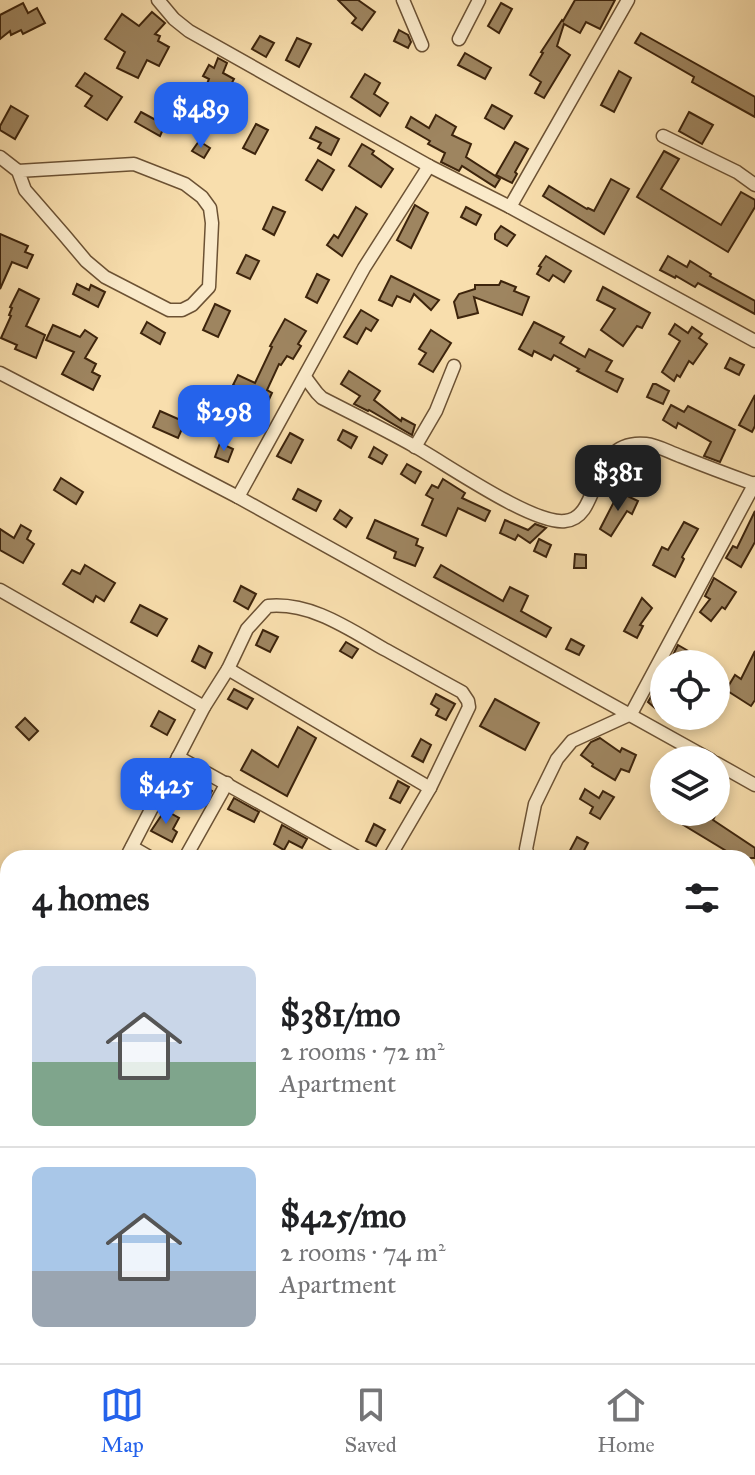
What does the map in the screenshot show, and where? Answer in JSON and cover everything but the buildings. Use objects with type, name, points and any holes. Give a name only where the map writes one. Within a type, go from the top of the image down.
[{"type":"street","points":[[158,0],[189,31],[429,166],[755,341]]},
{"type":"street","points":[[403,0],[422,45]]},
{"type":"street","points":[[459,39],[479,0]]},
{"type":"street","points":[[510,207],[628,0]]},
{"type":"street","points":[[663,136],[737,172],[755,185]]},
{"type":"street","points":[[0,157],[18,171],[25,190],[86,261],[105,277],[169,310],[182,310],[192,305],[209,287],[210,208],[185,184],[134,164],[18,171]]},
{"type":"street","points":[[238,497],[364,268],[429,166]]},
{"type":"street","points":[[415,447],[436,411],[454,366]]},
{"type":"street","points":[[0,373],[238,497],[688,746]]},
{"type":"street","points":[[305,377],[322,398],[415,447],[505,500],[550,519],[566,522],[579,516],[589,503],[601,469],[617,451],[630,445],[650,445],[754,484],[631,714],[572,741],[557,759],[535,804],[526,850]]},
{"type":"street","points":[[0,590],[204,707]]},
{"type":"street","points":[[130,850],[247,629],[268,606],[279,605],[302,608],[337,622],[462,692],[468,701],[469,707],[430,788],[394,850]]},
{"type":"street","points":[[228,669],[430,788]]},
{"type":"street","points":[[178,757],[345,850]]},
{"type":"street","points":[[730,770],[755,785]]},
{"type":"street","points":[[189,850],[227,783]]}]
